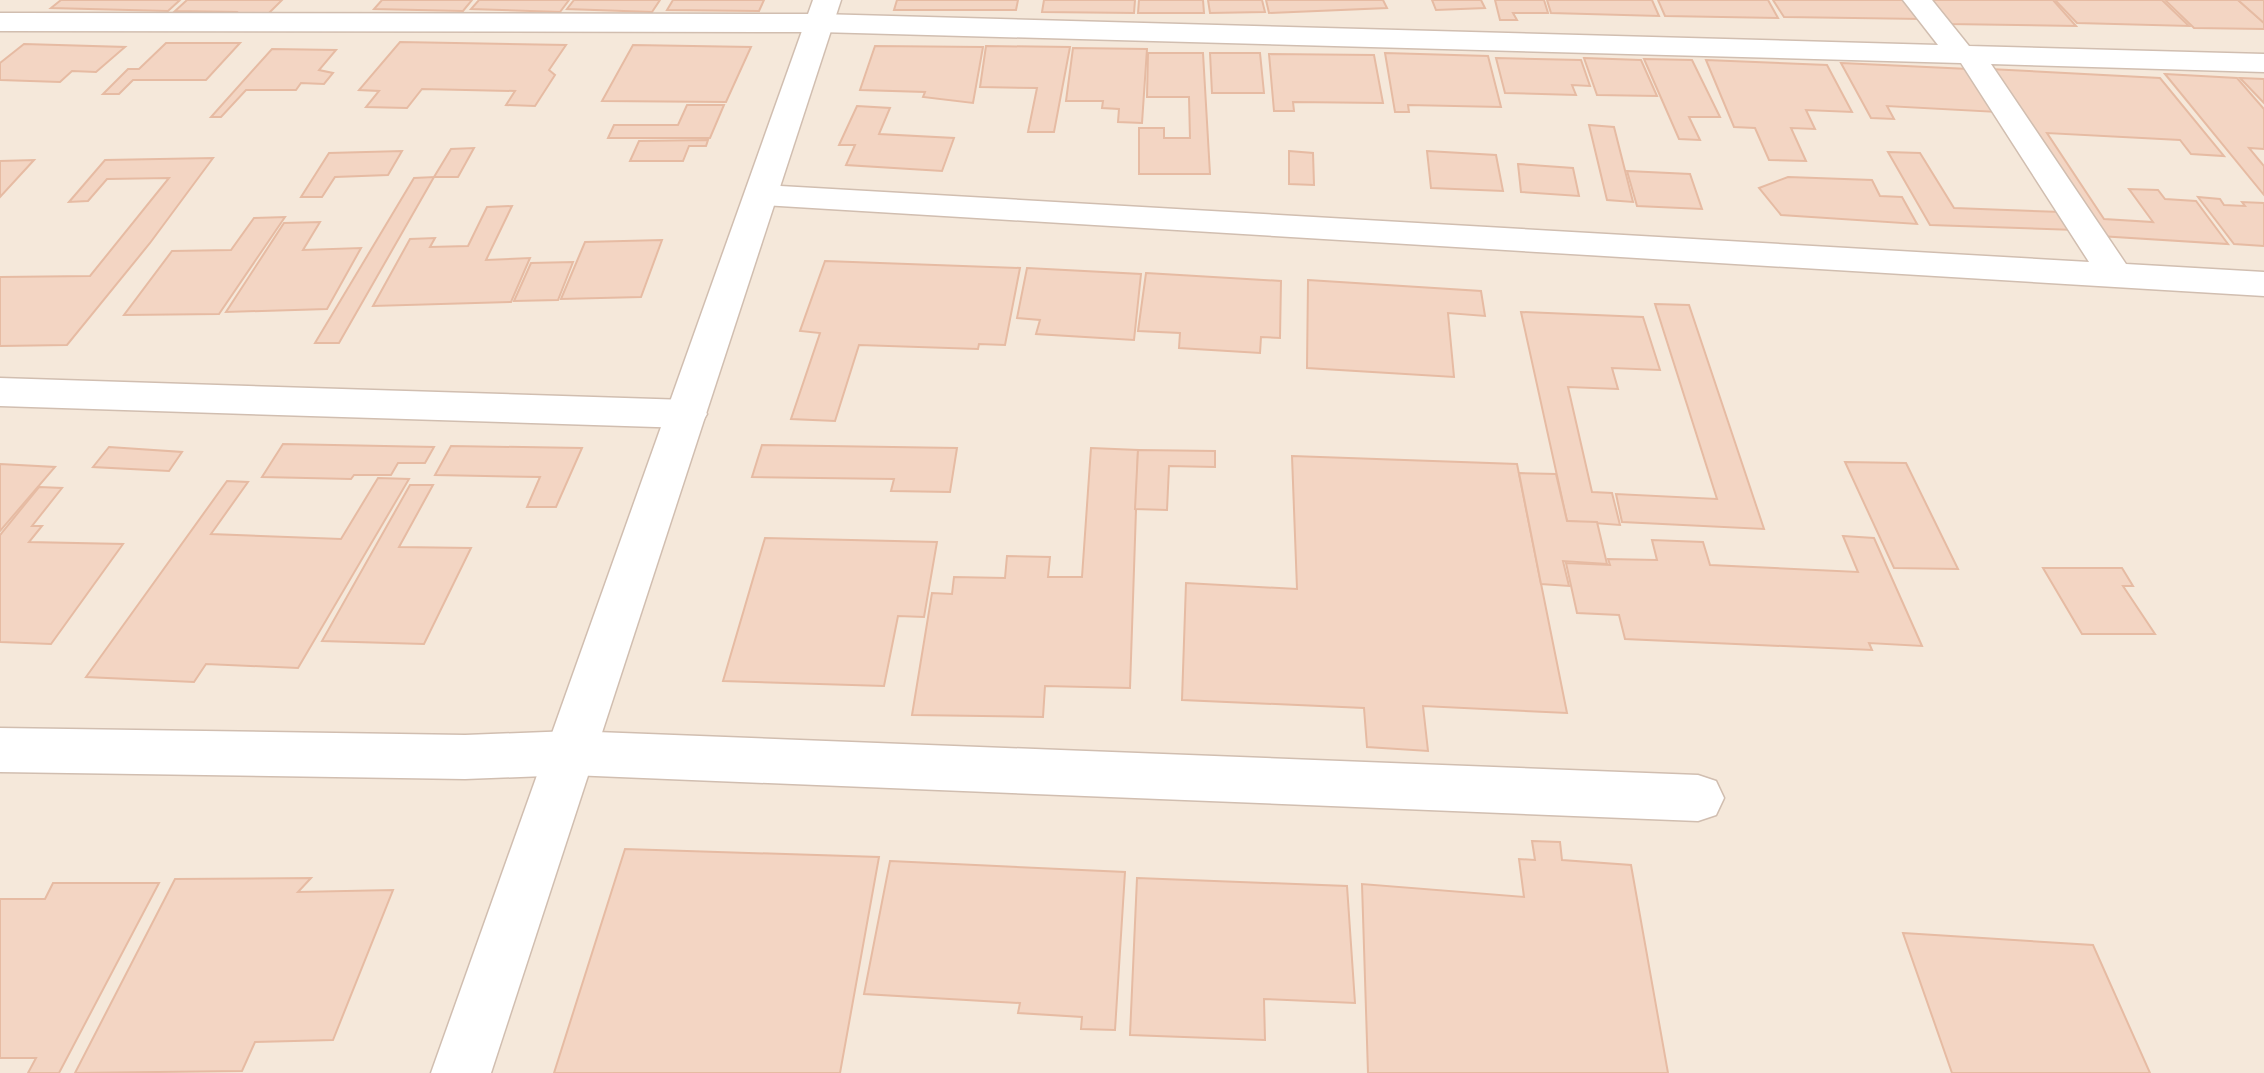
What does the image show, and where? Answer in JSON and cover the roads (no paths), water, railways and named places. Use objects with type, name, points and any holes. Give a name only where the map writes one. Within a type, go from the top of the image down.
[{"type":"street","points":[[29,0],[0,22],[823,12],[2264,63]]},
{"type":"street","points":[[1917,0],[1965,54],[2114,273]]},
{"type":"street","points":[[461,1073],[823,12]]},
{"type":"street","points":[[763,195],[2264,284]]},
{"type":"street","points":[[0,392],[687,414]]},
{"type":"street","points":[[0,750],[465,757],[571,753],[1698,798]]}]
